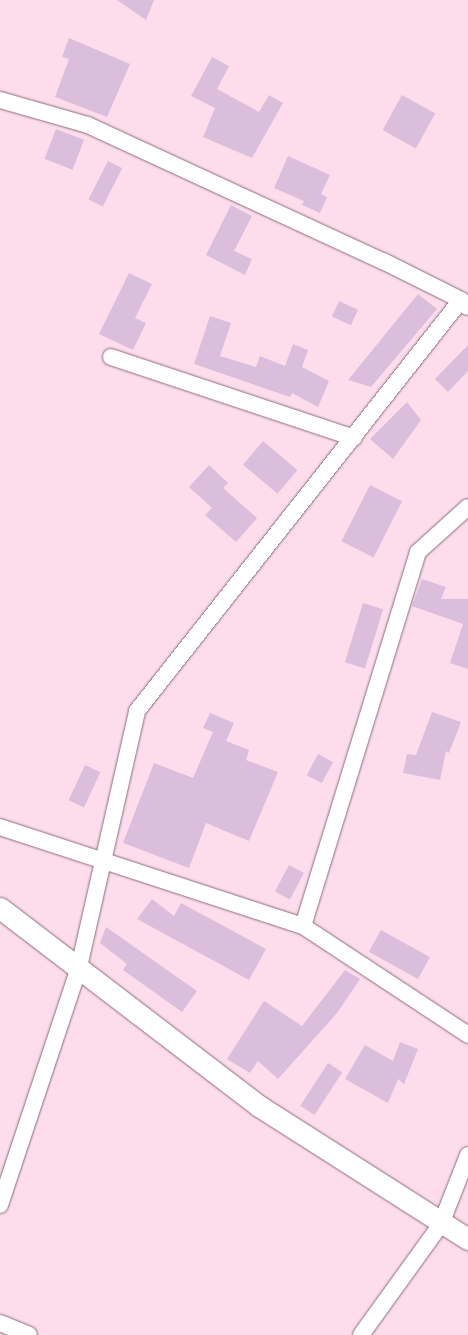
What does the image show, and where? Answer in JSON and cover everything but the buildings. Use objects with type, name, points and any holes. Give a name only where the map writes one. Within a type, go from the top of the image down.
[{"type":"street","points":[[0,100],[88,124],[465,304],[354,438],[137,710],[79,967],[0,1205]]},
{"type":"street","points":[[111,357],[354,438]]},
{"type":"street","points":[[303,926],[418,552],[468,507]]},
{"type":"street","points":[[0,827],[103,859],[303,926],[468,1035]]},
{"type":"street","points":[[0,908],[260,1106],[441,1224],[468,1238]]},
{"type":"street","points":[[361,1335],[441,1224],[468,1155]]},
{"type":"street","points":[[0,1323],[29,1335]]}]
